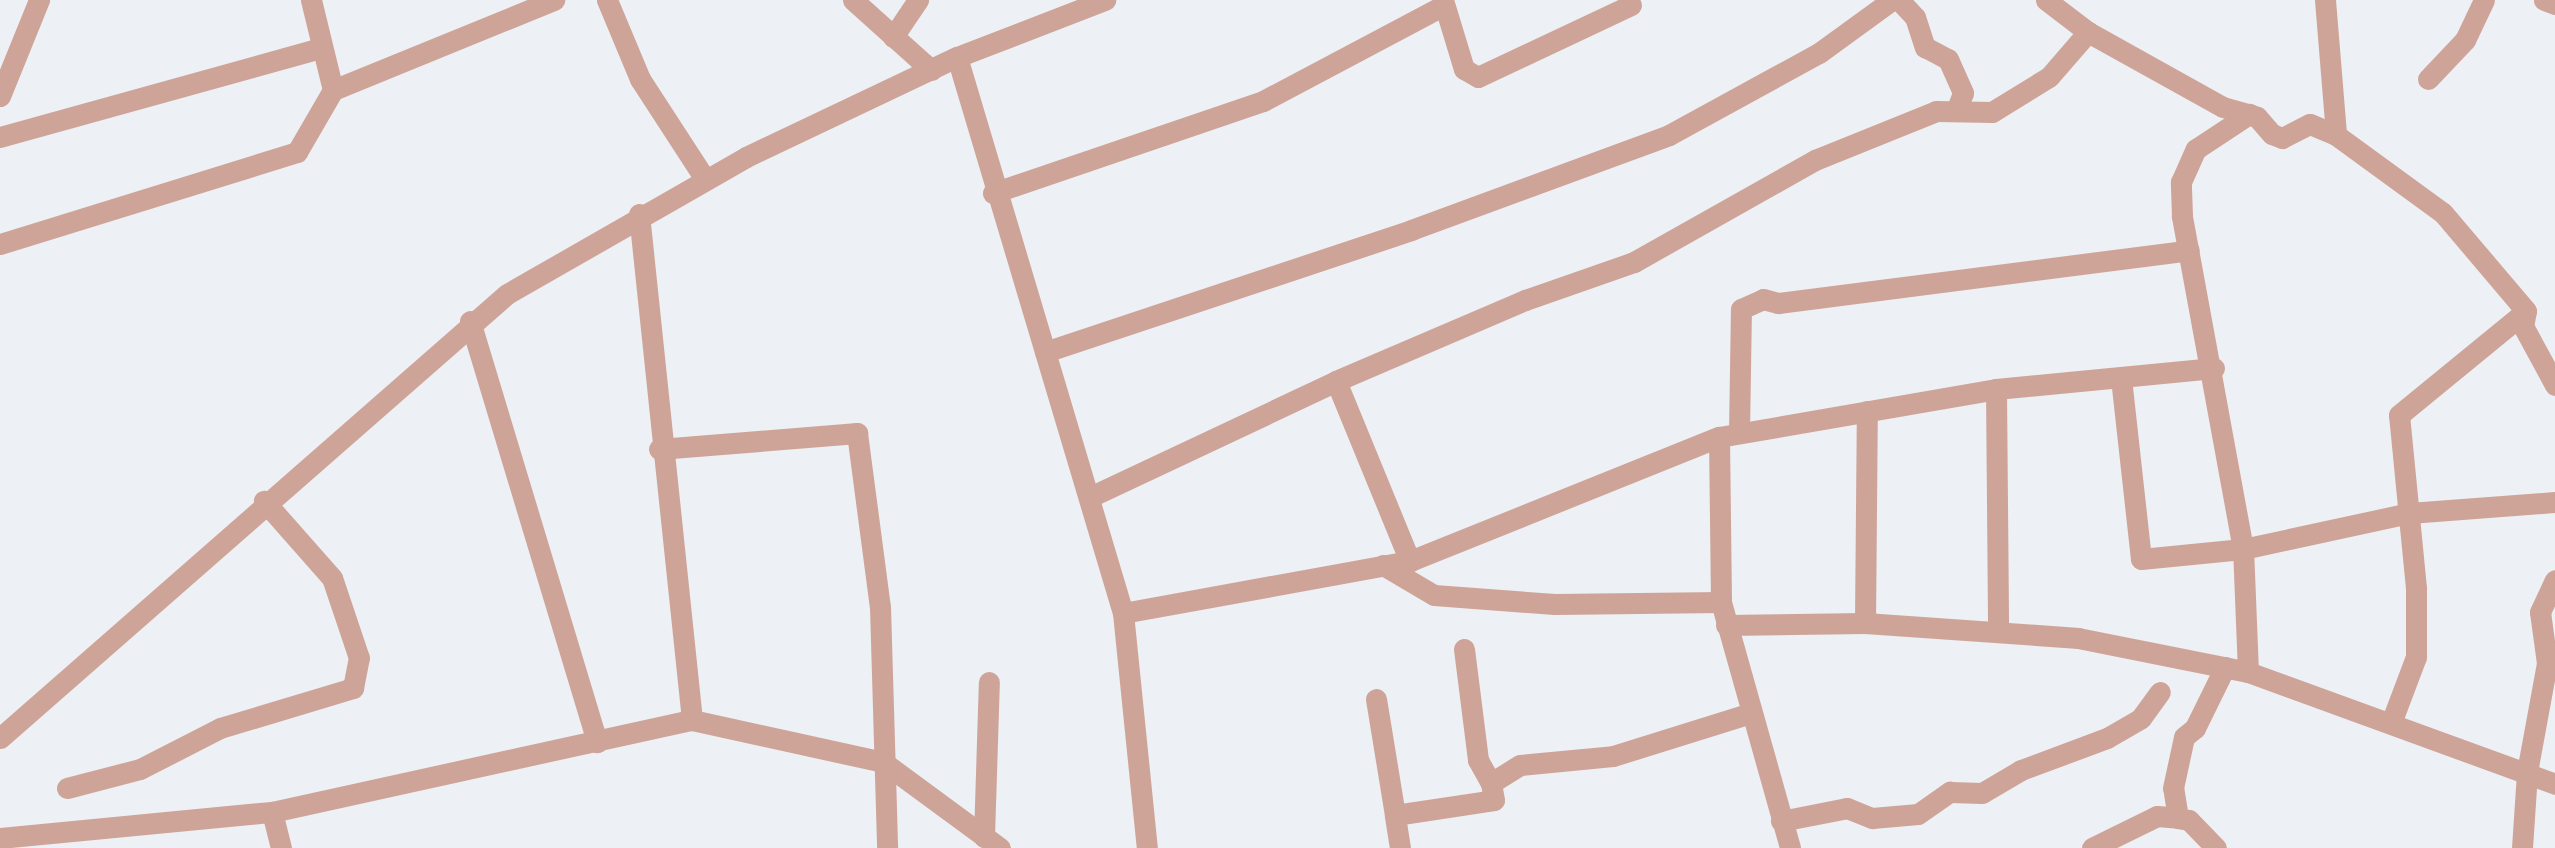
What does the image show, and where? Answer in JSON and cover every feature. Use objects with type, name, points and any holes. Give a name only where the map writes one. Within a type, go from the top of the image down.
[{"type":"street","points":[[0,96],[5,65],[39,0]]},
{"type":"street","points":[[311,0],[333,90]]},
{"type":"street","points":[[0,244],[297,152],[333,90],[554,0]]},
{"type":"street","points":[[607,0],[640,79],[705,179]]},
{"type":"street","points":[[853,0],[931,70]]},
{"type":"street","points":[[893,37],[918,0]]},
{"type":"street","points":[[0,738],[470,321],[639,214],[705,179],[957,57],[1105,0]]},
{"type":"street","points":[[1045,352],[1411,230],[1669,135],[1819,53],[1892,0]]},
{"type":"street","points":[[1899,0],[1915,17],[1925,47],[1948,59],[1963,93],[1956,111]]},
{"type":"street","points":[[2046,0],[2088,32],[2223,107],[2249,114],[2282,138],[2310,124],[2336,135],[2443,213],[2526,311]]},
{"type":"street","points":[[2325,0],[2336,135]]},
{"type":"street","points":[[2428,79],[2465,40],[2484,0]]},
{"type":"street","points":[[2544,0],[2555,4]]},
{"type":"street","points":[[993,194],[1264,101],[1443,3],[1464,69],[1478,77],[1631,5]]},
{"type":"street","points":[[1092,496],[1336,382],[1525,300],[1634,262],[1815,160],[1936,111],[1980,115],[2010,102],[2049,77],[2088,32]]},
{"type":"street","points":[[0,137],[322,48]]},
{"type":"street","points":[[957,57],[993,194],[1092,496],[1123,613],[1147,848]]},
{"type":"street","points":[[2248,672],[2243,550],[2214,368],[2189,250],[2181,182],[2196,149],[2249,114]]},
{"type":"street","points":[[639,214],[654,337],[659,449],[692,720]]},
{"type":"street","points":[[1790,848],[1748,714],[1721,602],[1729,435],[1741,309],[1763,299],[1778,303],[2189,250]]},
{"type":"street","points":[[2526,311],[2523,326],[2555,385]]},
{"type":"street","points":[[2391,723],[2416,657],[2409,513],[2399,428],[2405,405],[2526,311]]},
{"type":"street","points":[[470,321],[597,742]]},
{"type":"street","points":[[1123,613],[1410,561],[1729,435],[1996,390],[2214,368]]},
{"type":"street","points":[[2121,378],[2141,559],[2243,550],[2409,513],[2555,502]]},
{"type":"street","points":[[1336,382],[1410,561]]},
{"type":"street","points":[[1996,390],[1998,629]]},
{"type":"street","points":[[1864,623],[1867,411]]},
{"type":"street","points":[[659,449],[857,433],[880,607],[887,848]]},
{"type":"street","points":[[67,788],[140,769],[220,728],[353,688],[359,658],[332,578],[290,523],[264,501]]},
{"type":"street","points":[[1383,565],[1434,595],[1555,604],[1721,602]]},
{"type":"street","points":[[2522,848],[2527,772],[2547,663],[2540,612],[2555,580]]},
{"type":"street","points":[[1726,625],[1864,623],[1998,629],[2225,667],[2248,672],[2555,784]]},
{"type":"street","points":[[1395,815],[1494,800],[1491,783],[1478,760],[1464,649]]},
{"type":"street","points":[[2178,818],[2173,788],[2184,737],[2195,728],[2225,667]]},
{"type":"street","points":[[989,682],[992,843]]},
{"type":"street","points":[[1781,821],[1847,808],[1872,818],[1919,814],[1950,792],[1982,793],[2021,770],[2107,738],[2141,718],[2160,692]]},
{"type":"street","points":[[1376,699],[1400,848]]},
{"type":"street","points":[[1491,783],[1520,765],[1613,756],[1748,714]]},
{"type":"street","points":[[0,838],[272,812],[692,720],[883,762],[992,843]]},
{"type":"street","points":[[272,812],[281,848]]},
{"type":"street","points":[[2092,848],[2157,816],[2189,820],[2216,848]]}]
